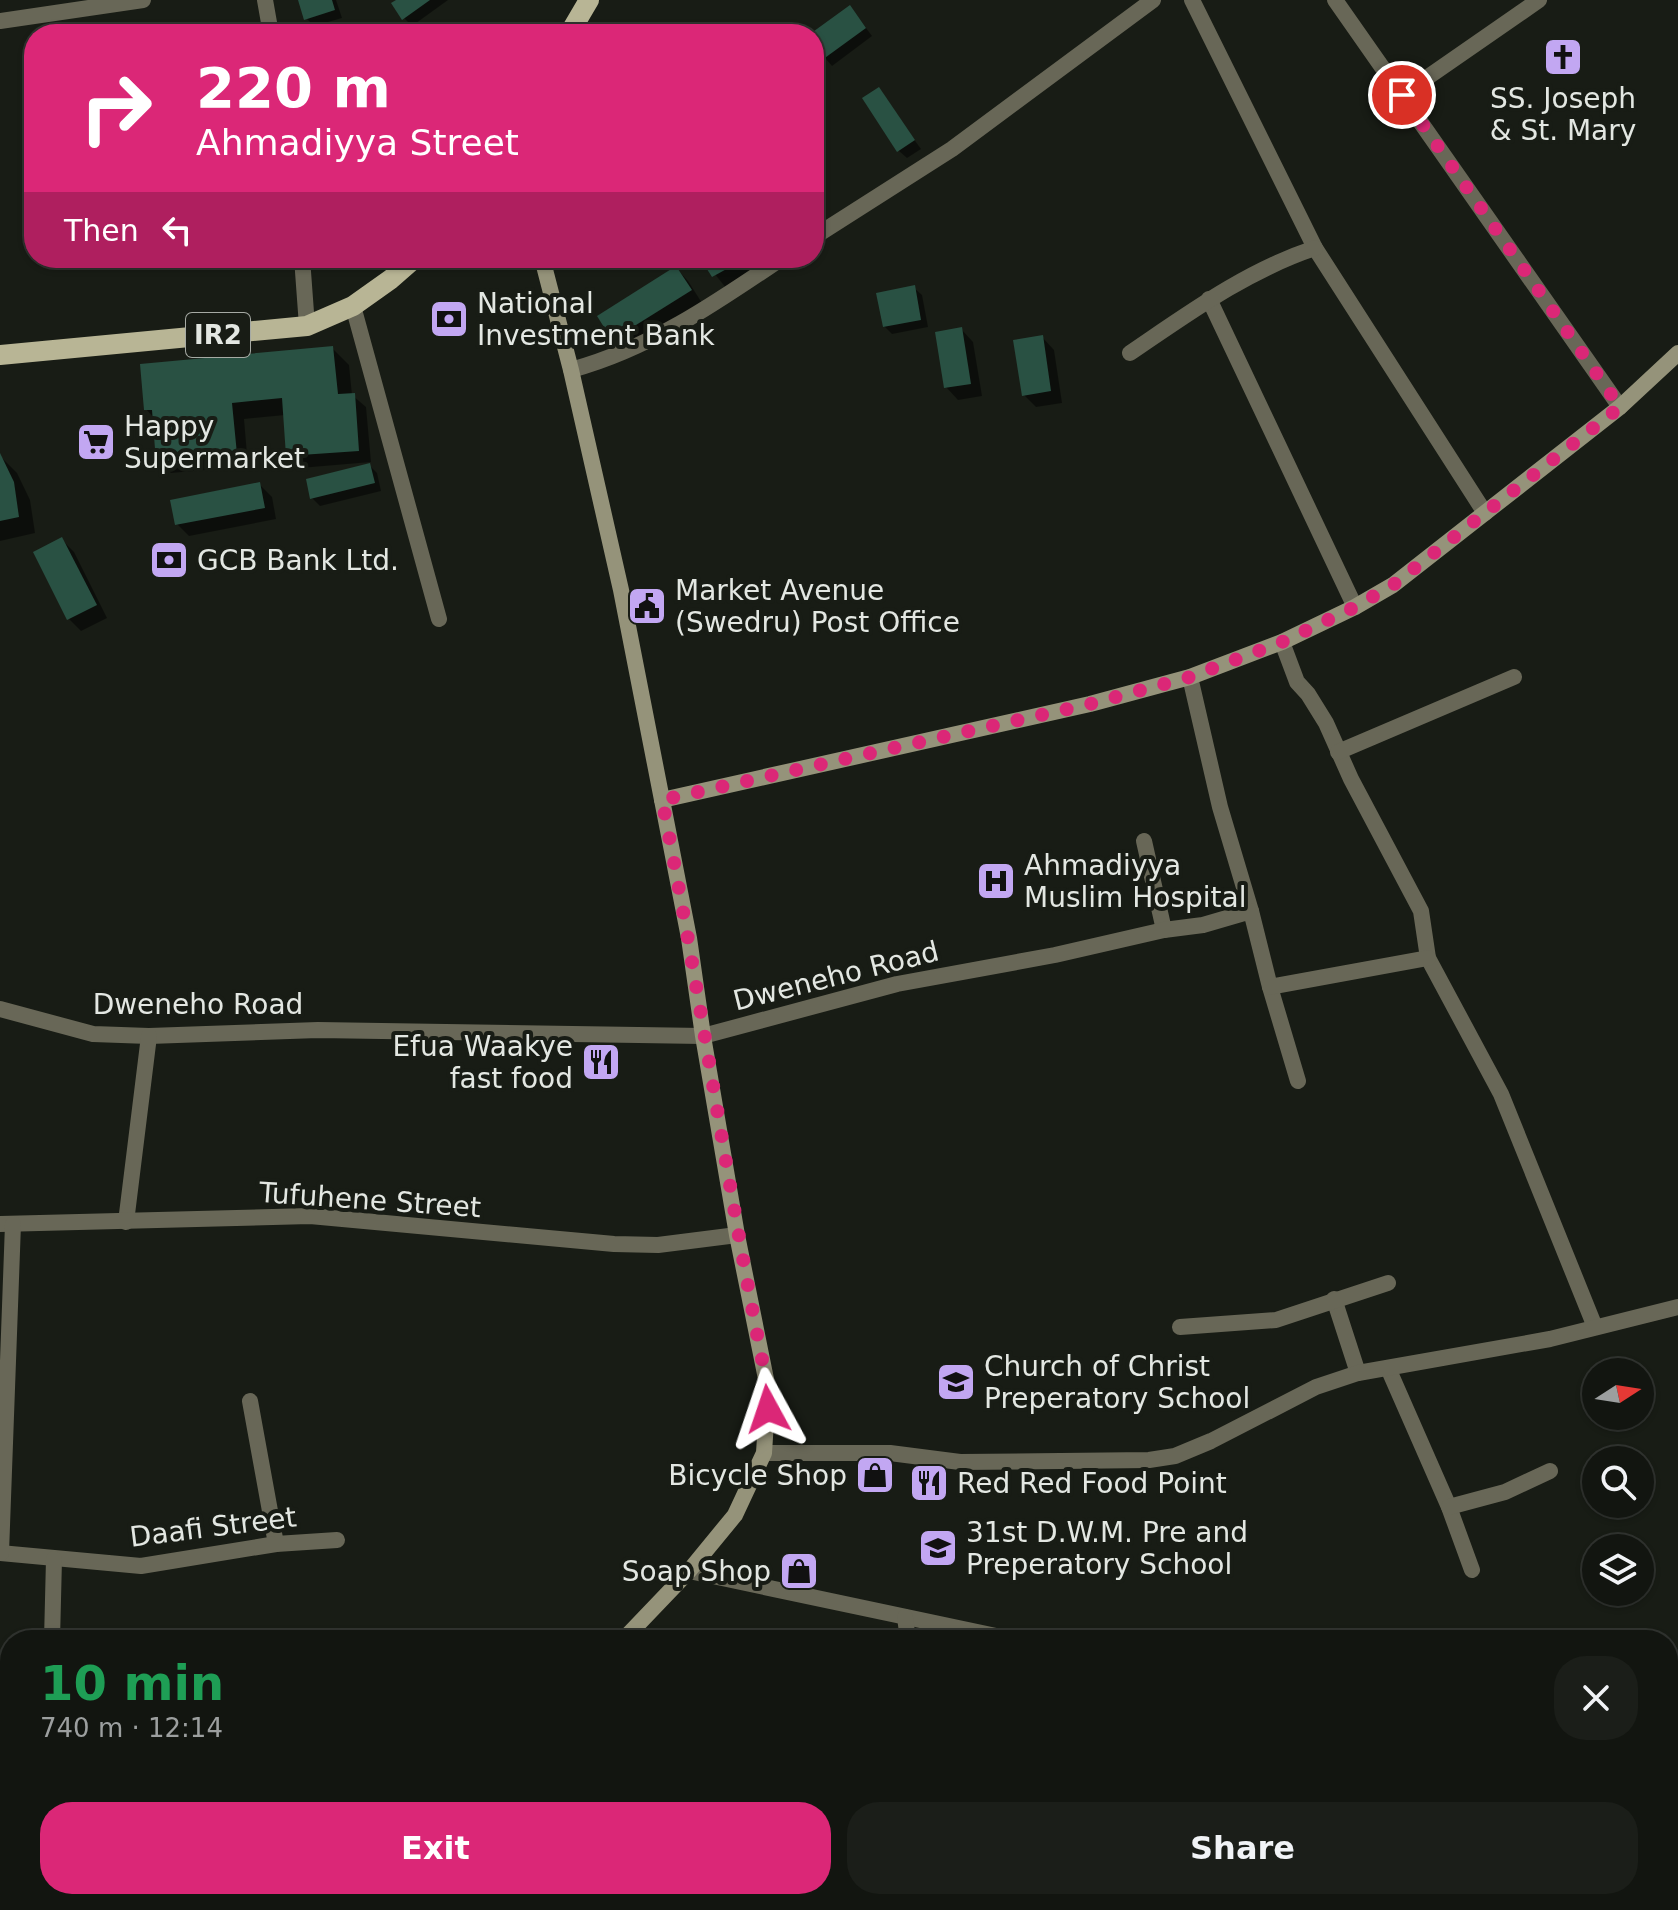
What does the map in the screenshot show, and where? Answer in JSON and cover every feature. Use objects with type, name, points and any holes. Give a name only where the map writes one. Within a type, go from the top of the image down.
[{"type":"main road","points":[[575,24],[589,0]]},
{"type":"main road","name":"IR2","points":[[0,355],[307,326],[353,306],[404,268]]},
{"type":"street","points":[[0,21],[143,0]]},
{"type":"street","points":[[265,0],[269,24]]},
{"type":"street","points":[[824,231],[964,141],[1153,0]]},
{"type":"street","points":[[1192,0],[1315,248],[1485,513]]},
{"type":"street","points":[[1335,0],[1620,407]]},
{"type":"street","points":[[1402,95],[1539,0]]},
{"type":"street","points":[[1130,353],[1209,299],[1286,258],[1315,248]]},
{"type":"street","points":[[303,268],[307,326]]},
{"type":"street","points":[[545,268],[621,590],[689,938],[737,1235],[768,1389],[764,1453],[735,1515],[689,1571],[633,1630]]},
{"type":"street","points":[[571,370],[609,360],[638,346],[712,305],[767,268]]},
{"type":"street","points":[[1209,299],[1355,607]]},
{"type":"street","points":[[353,306],[439,619]]},
{"type":"street","points":[[662,800],[1090,704],[1190,677],[1282,642],[1393,585],[1620,407],[1678,353]]},
{"type":"street","points":[[1282,642],[1290,668],[1326,723],[1421,911],[1428,958],[1459,1021],[1501,1094],[1595,1327]]},
{"type":"street","points":[[1190,677],[1220,807],[1298,1081]]},
{"type":"street","points":[[1338,752],[1514,677]]},
{"type":"street","points":[[1144,841],[1164,930]]},
{"type":"street","name":"Dweneho Road","points":[[0,1009],[93,1034],[149,1036],[318,1030],[703,1036],[897,984],[1055,955],[1164,930],[1203,925],[1251,911]]},
{"type":"street","points":[[1270,987],[1428,958]]},
{"type":"street","points":[[126,1222],[149,1036]]},
{"type":"street","name":"Tufuhene Street","points":[[6,1224],[310,1216],[614,1244],[658,1245],[737,1235]]},
{"type":"street","points":[[0,1553],[6,1224]]},
{"type":"street","points":[[1180,1327],[1276,1320],[1388,1283]]},
{"type":"street","points":[[1334,1299],[1358,1373]]},
{"type":"street","points":[[764,1453],[890,1453],[960,1462],[1149,1460],[1175,1456],[1316,1387],[1358,1373],[1550,1339],[1678,1307]]},
{"type":"street","points":[[1388,1368],[1449,1507],[1472,1570]]},
{"type":"street","points":[[250,1401],[276,1544]]},
{"type":"street","points":[[1449,1507],[1505,1492],[1550,1471]]},
{"type":"street","name":"Daafi Street","points":[[0,1553],[141,1566],[276,1544],[337,1540]]},
{"type":"street","points":[[52,1630],[54,1559]]},
{"type":"street","points":[[689,1571],[967,1630]]},
{"type":"street","points":[[905,1617],[907,1630]]},
{"type":"building","points":[[298,0],[332,0],[335,10],[304,20]]},
{"type":"building","points":[[396,0],[430,0],[402,20],[391,3]]},
{"type":"building","points":[[850,5],[866,28],[824,59],[824,24]]},
{"type":"building","points":[[879,87],[915,140],[897,152],[862,98]]},
{"type":"building","points":[[673,268],[677,268],[692,290],[612,340],[597,316]]},
{"type":"building","points":[[706,268],[728,268],[712,277]]},
{"type":"building","points":[[915,285],[921,320],[883,327],[876,293]]},
{"type":"building","points":[[962,327],[971,384],[944,388],[935,332]]},
{"type":"building","points":[[1043,335],[1051,391],[1022,396],[1013,340]]},
{"type":"building","points":[[333,346],[338,394],[355,393],[359,451],[286,456],[282,398],[232,403],[237,454],[156,462],[152,410],[144,410],[140,364]]},
{"type":"building","points":[[0,453],[14,482],[19,517],[0,521]]},
{"type":"building","points":[[370,463],[375,483],[310,499],[306,479]]},
{"type":"building","points":[[260,482],[265,508],[175,525],[170,500]]},
{"type":"building","points":[[62,537],[97,605],[67,620],[33,552]]},
{"type":"place","name":"SS. Joseph & St. Mary","points":[[1563,57]]},
{"type":"place","name":"National Investment Bank","points":[[449,319]]},
{"type":"place","name":"Happy Supermarket","points":[[96,442]]},
{"type":"place","name":"GCB Bank Ltd.","points":[[169,560]]},
{"type":"place","name":"Market Avenue (Swedru) Post Office","points":[[647,606]]},
{"type":"place","name":"Ahmadiyya Muslim Hospital","points":[[996,881]]},
{"type":"place","name":"Efua Waakye fast food","points":[[601,1062]]},
{"type":"place","name":"Church of Christ Preperatory School","points":[[956,1382]]},
{"type":"place","name":"Bicycle Shop","points":[[875,1475]]},
{"type":"place","name":"Red Red Food Point","points":[[929,1483]]},
{"type":"place","name":"31st D.W.M. Pre and Preperatory School","points":[[938,1548]]},
{"type":"place","name":"Soap Shop","points":[[799,1571]]},
{"type":"route","points":[[768,1409],[768,1389],[737,1235],[689,938],[662,800],[1090,704],[1190,677],[1245,658],[1355,607],[1393,585],[1620,407],[1402,95]]}]
